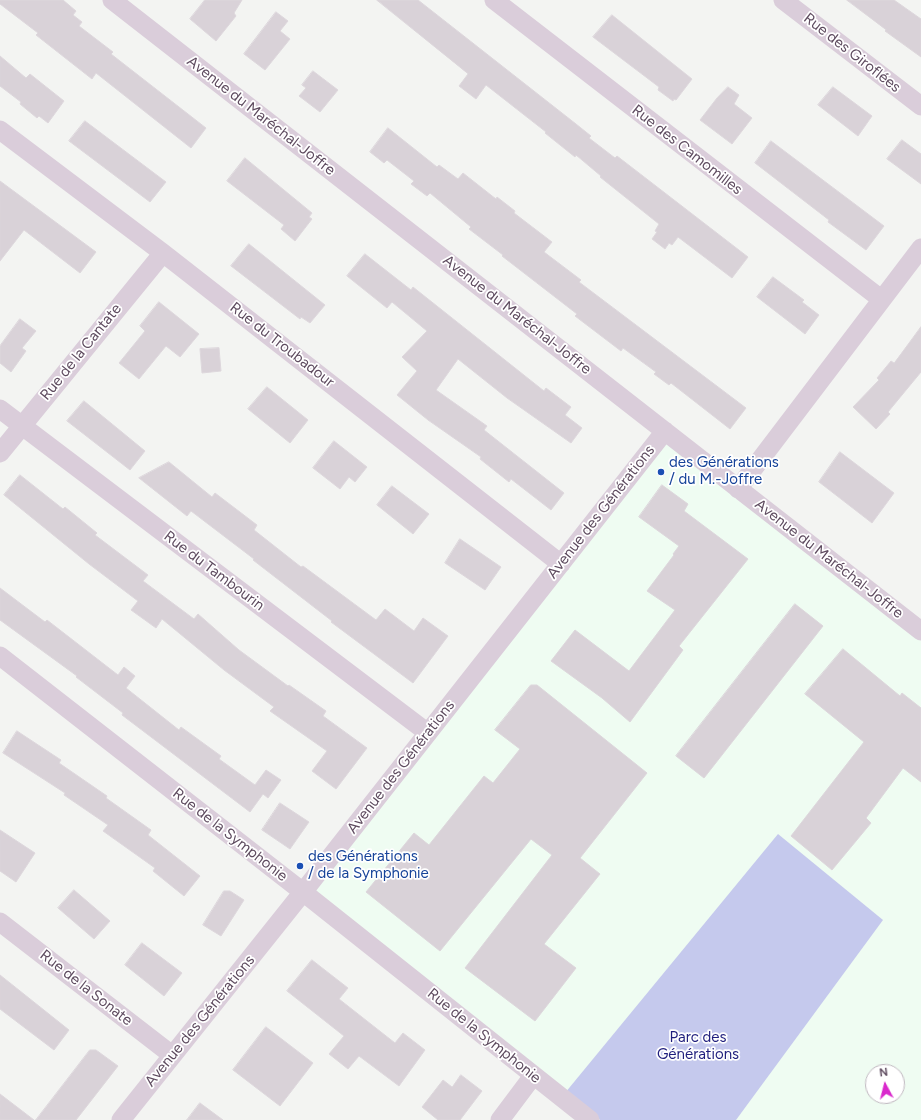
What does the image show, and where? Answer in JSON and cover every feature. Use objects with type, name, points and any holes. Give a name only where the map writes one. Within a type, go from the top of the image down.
[{"type":"street","name":"Avenue du Maréchal-Joffre","points":[[112,0],[921,631]]},
{"type":"street","name":"Rue des Camomilles","points":[[494,0],[880,299]]},
{"type":"street","name":"Rue des Giroflées","points":[[783,0],[921,106]]},
{"type":"street","name":"Rue du Troubadour","points":[[0,130],[163,253],[561,564]]},
{"type":"street","points":[[738,488],[880,299],[921,248]]},
{"type":"street","name":"Rue de la Cantate","points":[[0,453],[163,253]]},
{"type":"street","name":"Rue du Tambourin","points":[[0,408],[428,733]]},
{"type":"street","name":"Avenue des Générations","points":[[121,1120],[303,892],[665,431]]},
{"type":"street","name":"Rue de la Symphonie","points":[[0,656],[303,892],[590,1120]]},
{"type":"street","name":"Rue de la Sonate","points":[[0,922],[172,1055]]},
{"type":"street","points":[[500,1120],[534,1076]]},
{"type":"shaded area","points":[[665,431],[921,629],[921,1120],[600,1120],[303,892]]},
{"type":"green space","name":"Parc des Générations","points":[[778,834],[883,920],[736,1120],[600,1120],[565,1093]]},
{"type":"building","points":[[0,0],[63,0],[76,11],[73,15],[82,22],[79,26],[113,52],[111,54],[206,128],[191,148],[96,73],[92,79],[36,35],[38,33],[0,4]]},
{"type":"building","points":[[205,0],[242,0],[234,13],[236,16],[216,41],[190,19]]},
{"type":"building","points":[[377,0],[418,0],[591,136],[589,138],[615,158],[617,156],[748,257],[732,278],[678,237],[672,245],[669,243],[665,249],[652,239],[657,232],[655,231],[659,224],[600,177],[601,176],[576,155],[575,157],[486,85],[476,99],[459,86],[468,74]]},
{"type":"building","points":[[847,0],[894,0],[921,19],[921,57],[885,31],[886,30]]},
{"type":"building","points":[[276,12],[288,21],[280,31],[290,39],[265,70],[244,54]]},
{"type":"building","points":[[612,15],[692,79],[676,100],[674,99],[673,101],[658,90],[659,87],[593,37]]},
{"type":"building","points":[[0,56],[26,78],[30,74],[64,101],[48,123],[39,116],[37,118],[20,104],[21,102],[0,86]]},
{"type":"building","points":[[313,71],[338,90],[320,112],[299,96],[306,88],[302,85]]},
{"type":"building","points":[[728,87],[739,95],[734,104],[752,118],[732,144],[700,120],[717,98]]},
{"type":"building","points":[[833,87],[872,116],[858,136],[818,105]]},
{"type":"building","points":[[85,121],[166,182],[150,202],[69,141]]},
{"type":"building","points":[[388,128],[437,167],[439,165],[458,179],[463,173],[496,199],[497,197],[515,211],[514,213],[552,242],[544,252],[581,280],[579,282],[746,408],[730,429],[671,383],[669,385],[654,374],[656,372],[623,348],[621,351],[575,316],[577,314],[469,229],[471,227],[430,193],[427,196],[411,184],[414,181],[387,160],[384,163],[370,152]]},
{"type":"building","points":[[902,140],[921,154],[921,184],[887,159]]},
{"type":"building","points":[[771,141],[884,226],[866,250],[828,222],[829,220],[755,163]]},
{"type":"building","points":[[245,158],[312,213],[309,217],[312,219],[295,241],[281,229],[284,225],[227,181]]},
{"type":"building","points":[[0,181],[96,252],[80,273],[24,230],[0,261]]},
{"type":"building","points":[[249,244],[325,305],[310,323],[301,317],[300,319],[231,266]]},
{"type":"building","points":[[365,254],[411,290],[413,287],[544,391],[546,388],[571,407],[565,415],[582,428],[571,443],[507,398],[458,359],[436,390],[487,426],[484,430],[564,493],[551,510],[511,479],[509,482],[480,459],[481,457],[428,420],[397,395],[417,371],[402,357],[427,331],[392,302],[387,308],[347,276]]},
{"type":"building","points":[[773,277],[804,300],[802,302],[819,315],[805,334],[757,297]]},
{"type":"building","points":[[159,302],[199,334],[180,357],[166,346],[139,379],[119,363],[145,331],[140,326]]},
{"type":"building","points":[[20,319],[36,331],[22,348],[26,351],[11,372],[0,363],[0,346]]},
{"type":"building","points":[[921,327],[921,372],[888,412],[890,414],[876,429],[853,407],[879,380],[877,378],[891,361],[894,363]]},
{"type":"building","points":[[219,348],[221,371],[202,373],[200,349]]},
{"type":"building","points":[[267,387],[308,420],[290,443],[248,409]]},
{"type":"building","points":[[84,401],[145,451],[130,470],[67,421]]},
{"type":"building","points":[[334,441],[367,467],[355,482],[349,477],[340,489],[313,468]]},
{"type":"building","points":[[840,452],[894,493],[872,523],[819,482]]},
{"type":"building","points":[[169,462],[212,497],[215,493],[257,525],[254,530],[301,567],[303,566],[376,620],[385,609],[414,631],[423,618],[448,636],[413,683],[331,622],[332,621],[253,560],[254,559],[191,511],[187,516],[139,478]]},
{"type":"building","points":[[20,475],[63,509],[65,507],[97,533],[95,535],[148,575],[143,581],[194,619],[198,614],[239,650],[288,686],[289,685],[326,711],[323,716],[367,748],[336,789],[312,771],[327,751],[270,711],[274,707],[224,670],[162,619],[156,628],[131,610],[138,601],[89,564],[4,495]]},
{"type":"building","points":[[662,485],[688,504],[684,511],[748,559],[679,646],[683,650],[630,722],[602,698],[551,661],[575,630],[629,671],[675,610],[647,591],[679,546],[639,517]]},
{"type":"building","points":[[392,486],[429,514],[413,534],[377,505]]},
{"type":"building","points":[[460,539],[501,567],[485,590],[445,563]]},
{"type":"building","points":[[0,588],[45,622],[47,620],[118,675],[124,667],[135,676],[126,688],[179,730],[181,727],[221,756],[219,759],[255,785],[266,770],[281,780],[268,798],[263,794],[250,812],[122,715],[123,713],[76,677],[77,676],[0,620]]},
{"type":"building","points":[[795,604],[823,626],[704,778],[676,756]]},
{"type":"building","points":[[843,649],[900,696],[902,693],[921,708],[921,782],[903,768],[866,818],[871,823],[832,870],[791,836],[864,742],[805,694]]},
{"type":"building","points":[[531,685],[537,685],[647,773],[580,858],[600,874],[544,944],[576,968],[535,1021],[465,968],[552,855],[531,839],[440,951],[366,892],[414,833],[429,845],[484,776],[493,783],[520,749],[495,730]]},
{"type":"building","points":[[17,731],[61,760],[59,763],[107,796],[106,798],[151,830],[148,835],[200,876],[184,896],[153,871],[155,868],[103,831],[108,825],[64,795],[65,793],[3,753]]},
{"type":"building","points":[[280,803],[309,822],[290,849],[262,830]]},
{"type":"building","points":[[0,830],[35,853],[16,882],[0,871]]},
{"type":"building","points":[[74,890],[110,921],[94,939],[58,908]]},
{"type":"building","points":[[224,891],[230,891],[244,900],[221,936],[203,925]]},
{"type":"building","points":[[142,943],[182,973],[164,996],[125,965]]},
{"type":"building","points":[[312,960],[348,988],[339,999],[395,1043],[403,1033],[425,1050],[399,1086],[359,1056],[348,1069],[329,1054],[344,1036],[287,991]]},
{"type":"building","points":[[0,975],[69,1030],[54,1050],[0,1009]]},
{"type":"building","points":[[266,1027],[313,1063],[280,1106],[233,1070]]},
{"type":"building","points":[[90,1050],[96,1050],[118,1066],[76,1120],[36,1120]]},
{"type":"building","points":[[461,1075],[482,1091],[460,1120],[438,1120],[422,1107],[443,1080],[452,1087]]},
{"type":"building","points":[[0,1094],[34,1120],[0,1120]]},
{"type":"building","points":[[200,1103],[223,1120],[187,1120]]},
{"type":"place","name":"des Générations / du M.-Joffre","points":[[661,472]]},
{"type":"place","name":"des Générations / de la Symphonie","points":[[300,866]]}]
